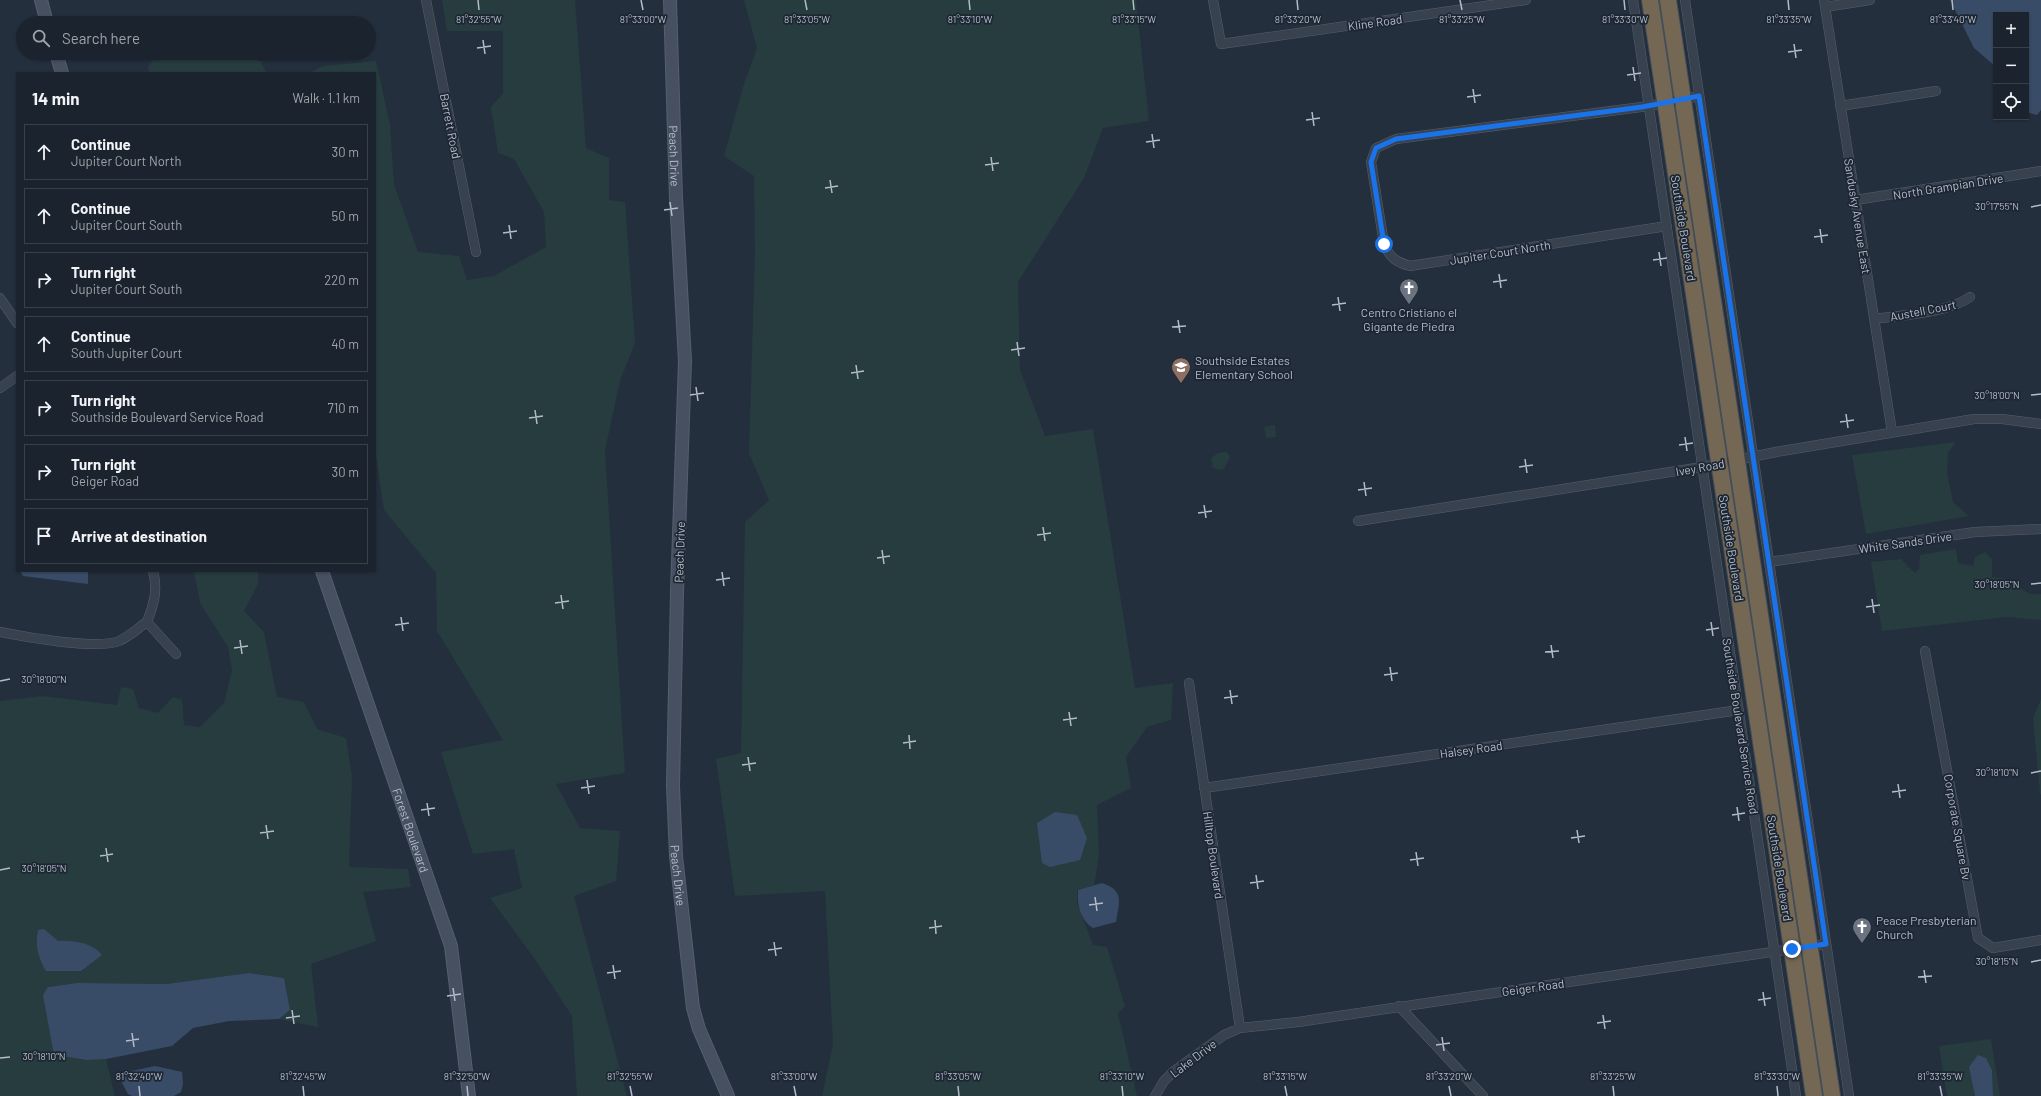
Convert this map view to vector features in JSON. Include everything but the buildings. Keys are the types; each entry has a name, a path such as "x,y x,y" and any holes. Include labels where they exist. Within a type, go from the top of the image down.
{"highway":[{"name":"Southside Boulevard","path":"1650,0 1814,1096"},
{"name":"Southside Boulevard","path":"1668,0 1832,1096"}],"main road":[{"path":"41,0 45,16"},
{"name":"Peach Drive","path":"670,0 676,198 685,354 674,715 673,786 675,829 693,1008 699,1029 728,1096"},
{"path":"58,60 62,72"},
{"name":"Forest Boulevard","path":"322,572 451,946 470,1096"}],"street":[{"name":"Barrett Road","path":"426,0 476,252"},
{"name":"Kline Road","path":"1213,0 1221,44 1526,0"},
{"name":"Southside Boulevard Service Road","path":"1633,0 1796,1096"},
{"path":"1685,0 1849,1096"},
{"path":"1824,3 1870,0"},
{"name":"Sandusky Avenue East","path":"1824,3 1892,432"},
{"path":"1840,106 1936,91"},
{"path":"1649,106 1699,96"},
{"name":"Jupiter Court North","path":"1649,106 1396,139 1385,142 1376,148 1371,162 1377,203 1384,244 1389,256 1398,263 1410,266 1667,226"},
{"name":"North Grampian Drive","path":"1855,200 2041,172"},
{"name":"Austell Court","path":"1874,319 1948,307 1963,302 1970,297"},
{"path":"0,298 16,322"},
{"path":"0,388 16,377"},
{"name":"Ivey Road","path":"1358,521 1702,467 1754,456 1974,419 2002,419 2041,424"},
{"name":"White Sands Drive","path":"1769,562 1975,532 2041,529"},
{"path":"0,632 37,640 106,644 118,641 129,636 147,622 155,603 156,584 153,572"},
{"path":"147,622 176,654"},
{"name":"Corporate Square Bv","path":"1926,651 1978,938 1993,948 2041,940"},
{"name":"Hilltop Boulevard","path":"1189,683 1240,1028"},
{"name":"Halsey Road","path":"1204,788 1739,710"},
{"name":"Geiger Road","path":"1240,1028 1298,1022 1826,944"},
{"path":"1399,1006 1483,1096"},
{"name":"Lake Drive","path":"1155,1096 1164,1081 1174,1071 1224,1035 1240,1028"}],"green space":[{"path":"442,0 575,0 586,148 609,158 609,200 625,202 635,343 620,381 605,450 625,773 556,784 580,828 620,831 616,881 574,896 627,1096 577,1096 572,1016 534,958 490,898 522,888 514,849 473,854 441,752 503,740 437,631 436,573 384,510 376,457 376,72 311,72 323,66 376,61 390,125 394,184 418,252 459,256 467,280 494,276 546,247 544,212 514,159 498,153 491,107 503,93 503,31 447,31"},
{"path":"744,0 1136,0 1149,121 1103,128 1084,178 1018,282 1020,370 1045,436 1093,429 1135,688 1173,683 1171,720 1147,727 1126,757 1131,788 1097,805 1099,855 1094,886 1077,890 1077,903 1093,945 1107,947 1125,1006 1118,1013 1137,1096 822,1096 833,1044 825,891 735,896 716,759 741,753 745,522 769,500 749,453 755,251 754,176 724,156 743,87 757,48"},
{"path":"153,60 256,60 260,61 266,72 149,72 148,67"},
{"path":"1275,425 1276,437 1266,438 1264,427"},
{"path":"1956,442 1948,453 1947,473 1953,502 1969,516 1866,534 1852,455"},
{"path":"1227,452 1230,457 1224,469 1219,470 1213,468 1211,458 1218,453"},
{"path":"1956,549 1958,563 1973,566 1975,557 1985,552 1992,559 1992,577 2015,580 2025,592 2041,594 2041,620 2006,617 1882,631 1871,562 1901,559 1915,573 1919,569 1920,555"},
{"path":"194,572 258,572 258,584 244,611 264,632 277,697 304,702 317,729 346,738 352,776 349,867 408,869 411,887 363,892 376,941 311,964 318,1027 279,1019 290,1010 284,978 249,973 166,984 77,983 48,987 54,1055 87,1060 106,1059 115,1096 0,1096 0,701 42,696 117,705 121,687 133,689 139,708 158,713 173,697 182,700 184,725 200,727 224,703 232,670 228,647 200,603"},
{"path":"2041,699 2041,794 2040,794 2033,718"},
{"path":"1991,1039 2000,1096 1993,1096 1992,1070 1974,1093 1975,1096 1947,1096 1939,1046"}],"water":[{"path":"1950,0 2041,0 2041,110 2037,115 2029,113 2029,12 1993,12 1993,64 1974,48"},
{"path":"21,572 88,572 88,584 23,576"},
{"path":"1055,812 1077,815 1087,838 1080,860 1050,867 1042,863 1037,823"},
{"path":"1102,883 1114,890 1119,898 1116,922 1093,928 1085,921 1080,911 1078,890"},
{"path":"44,929 58,941 82,943 98,951 102,955 81,971 46,971 39,956 37,946 38,930"},
{"path":"249,973 284,978 290,1010 279,1019 229,1021 193,1028 172,1046 106,1059 87,1060 54,1055 43,995 48,987 77,983 166,984"},
{"path":"1978,1055 1986,1058 1992,1070 1993,1096 1975,1096 1969,1067"},
{"path":"155,1066 182,1072 183,1084 181,1092 174,1096 132,1096 128,1094 122,1083 123,1076 127,1072"}],"place":[{"name":"Centro Cristiano el Gigante de Piedra","path":"1409,305"},
{"name":"Southside Estates Elementary School","path":"1181,384"},
{"name":"Peace Presbyterian Church","path":"1862,944"}],"route":[{"path":"1384,244 1371,162 1376,148 1385,142 1396,139 1649,106 1699,96 1826,944 1792,949"}]}
